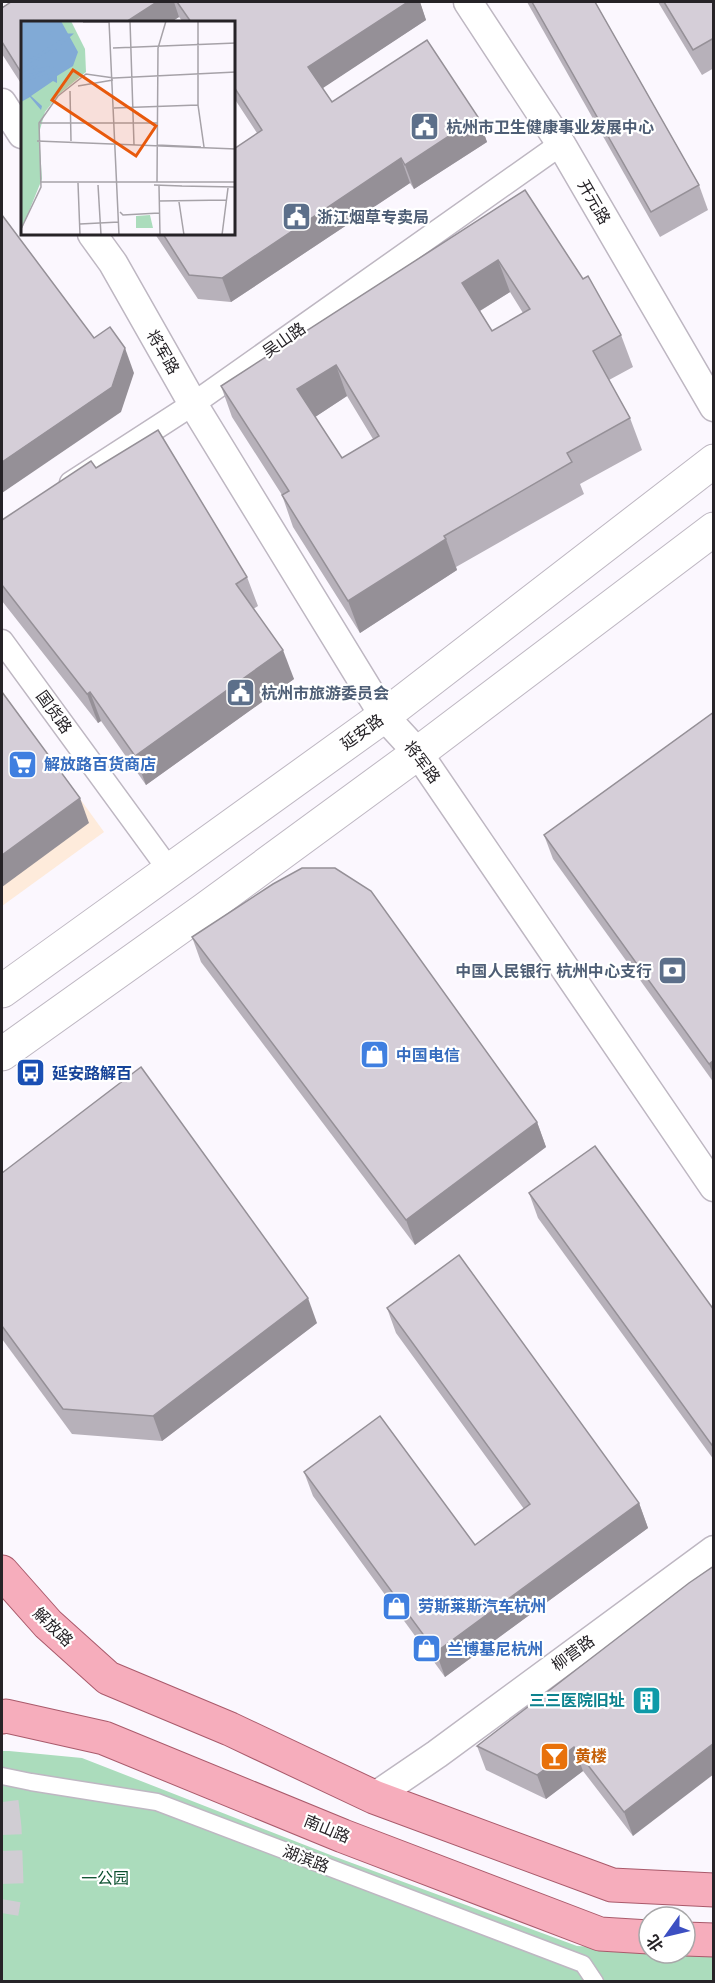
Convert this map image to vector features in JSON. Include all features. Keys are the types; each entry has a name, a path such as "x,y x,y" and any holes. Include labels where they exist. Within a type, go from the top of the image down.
{"main road":[{"name":"延安路","path":"2,991 384,716 714,461"},
{"path":"2,1054 418,753 714,530"},
{"name":"解放路","path":"2,1572 48,1624 108,1678 230,1729 374,1797"},
{"name":"南山路","path":"3,1712 104,1738 343,1836 600,1934 637,1936"},
{"path":"374,1797 612,1885 714,1890"},
{"path":"697,1939 714,1940"}],"street":[{"name":"开元路","path":"468,2 561,144 714,407"},
{"path":"2,104 21,132"},
{"name":"吴山路","path":"49,497 193,404 561,144"},
{"name":"将军路","path":"93,236 113,263 193,404 384,716 418,753 714,1187"},
{"name":"国货路","path":"2,641 170,871"},
{"name":"柳营路","path":"374,1797 437,1754 714,1550"},
{"name":"湖滨路","path":"2,1776 157,1802 583,1964 595,1982"}],"shaded area":[{"name":"解放路百货商店","path":"2,691 104,832 2,906"}],"green space":[{"name":"一公园","path":"2,1751 82,1758 333,1856 577,1946 637,1949 637,1965 697,1965 697,1954 713,1954 713,1981 2,1981"}],"building":[{"path":"11,2 157,2 128,21 21,21 21,72 2,42 2,8"},
{"path":"177,2 408,2 308,67 332,102 427,40 478,117 405,165 401,158 222,278 189,275 164,236 236,236 236,148 262,130 236,90 236,21 190,21"},
{"path":"532,2 595,2 699,185 651,212"},
{"path":"664,2 714,2 714,38 693,50"},
{"path":"525,190 583,279 588,276 621,335 593,351 630,418 567,453 572,462 444,536 446,539 348,601 282,495 289,491 221,386","holes":["498,260 530,309 492,331 462,283","336,365 379,436 342,458 297,389"]},
{"path":"2,215 94,338 110,327 125,348 112,387 2,462"},
{"path":"158,430 247,577 236,584 283,650 135,756 90,692 87,694 2,585 2,520 91,461 96,468"},
{"name":"解放路百货商店","path":"2,692 80,798 2,855"},
{"name":"中国人民银行 杭州中心支行","path":"714,712 714,1060 709,1064 544,835"},
{"name":"中国电信","path":"302,868 335,868 371,891 537,1122 406,1220 192,937 273,884"},
{"path":"141,1067 308,1298 153,1416 63,1409 2,1326 2,1173"},
{"path":"595,1146 714,1310 714,1448 529,1193"},
{"path":"459,1255 639,1503 436,1652 304,1472 380,1416 475,1545 530,1504 387,1308"},
{"name":"三三医院旧址","path":"714,1566 714,1743 624,1812 574,1747 537,1775 477,1746 689,1583"}],"tunnel":[{"path":"2,1802 7,1884 2,1913"}],"place":[{"name":"杭州市卫生健康事业发展中心","path":"425,127"},
{"name":"浙江烟草专卖局","path":"296,217"},
{"name":"杭州市旅游委员会","path":"240,693"},
{"name":"解放路百货商店","path":"23,764"},
{"name":"中国人民银行 杭州中心支行","path":"673,971"},
{"name":"中国电信","path":"375,1055"},
{"name":"延安路解百","path":"31,1073"},
{"name":"劳斯莱斯汽车杭州","path":"397,1606"},
{"name":"兰博基尼杭州","path":"426,1649"},
{"name":"三三医院旧址","path":"646,1700"},
{"name":"黄楼","path":"554,1756"}]}
